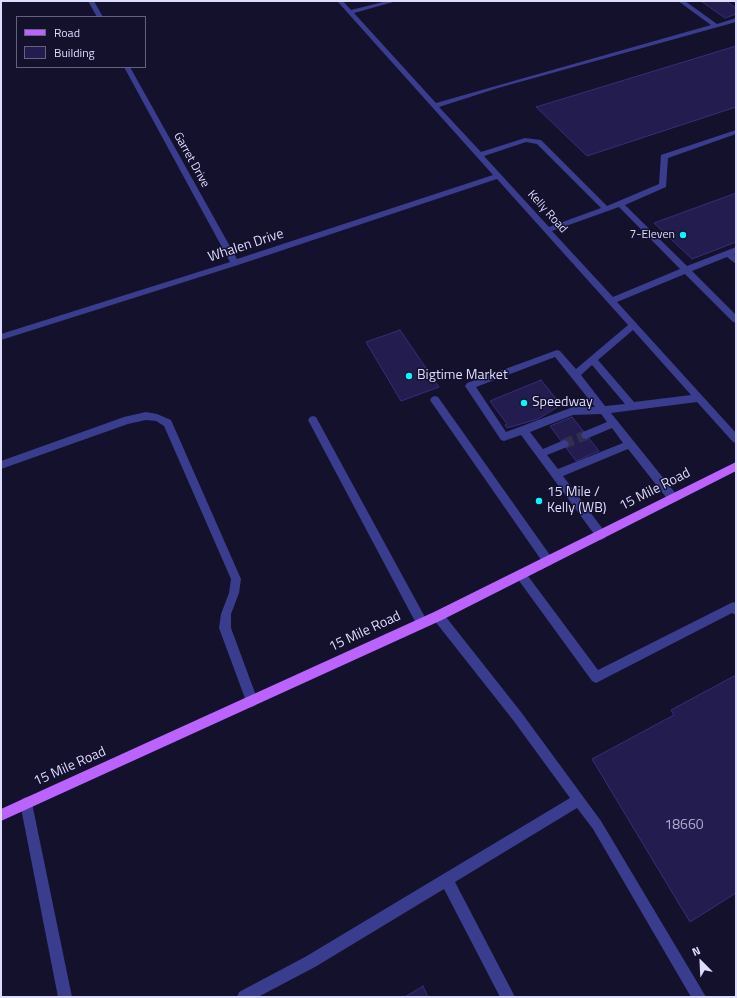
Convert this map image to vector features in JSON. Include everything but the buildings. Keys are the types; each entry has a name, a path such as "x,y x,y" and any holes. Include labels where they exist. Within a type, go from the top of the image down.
{"main road":[{"name":"15 Mile Road","path":"1,815 438,616 736,466"}],"street":[{"path":"91,1 99,16"},
{"name":"Kelly Road","path":"340,1 736,439"},
{"path":"351,12 394,1"},
{"path":"681,1 716,26"},
{"path":"434,106 496,87 736,20"},
{"name":"Garret Drive","path":"128,68 236,263"},
{"path":"547,230 620,204 663,185 664,157 736,132"},
{"path":"479,155 525,140 539,142 606,209"},
{"name":"Whalen Drive","path":"1,337 236,263 498,176"},
{"path":"620,204 736,320"},
{"path":"611,301 736,250"},
{"path":"728,253 736,260"},
{"path":"575,375 633,325"},
{"path":"673,498 614,423 603,410 557,353 470,386 504,437 573,411 603,410 699,398"},
{"path":"593,360 632,406"},
{"path":"435,400 548,561"},
{"path":"1,465 127,420 146,416 157,418 168,423 236,579 234,593 226,614 225,628 252,700"},
{"path":"313,420 422,623"},
{"path":"586,435 614,423"},
{"path":"523,430 601,535"},
{"path":"541,454 564,444"},
{"path":"556,474 630,444"},
{"path":"521,575 596,677 733,607 736,610"},
{"path":"438,616 518,716 598,825 699,997"},
{"path":"244,997 310,962 579,800"},
{"path":"26,803 65,997"},
{"path":"447,880 508,997"}],"tunnel":[{"path":"564,444 586,435"}],"place":[{"name":"7-Eleven","path":"683,235"},
{"name":"Bigtime Market","path":"409,376"},
{"name":"Speedway","path":"524,403"},
{"name":"15 Mile / Kelly (WB)","path":"539,501"}]}
